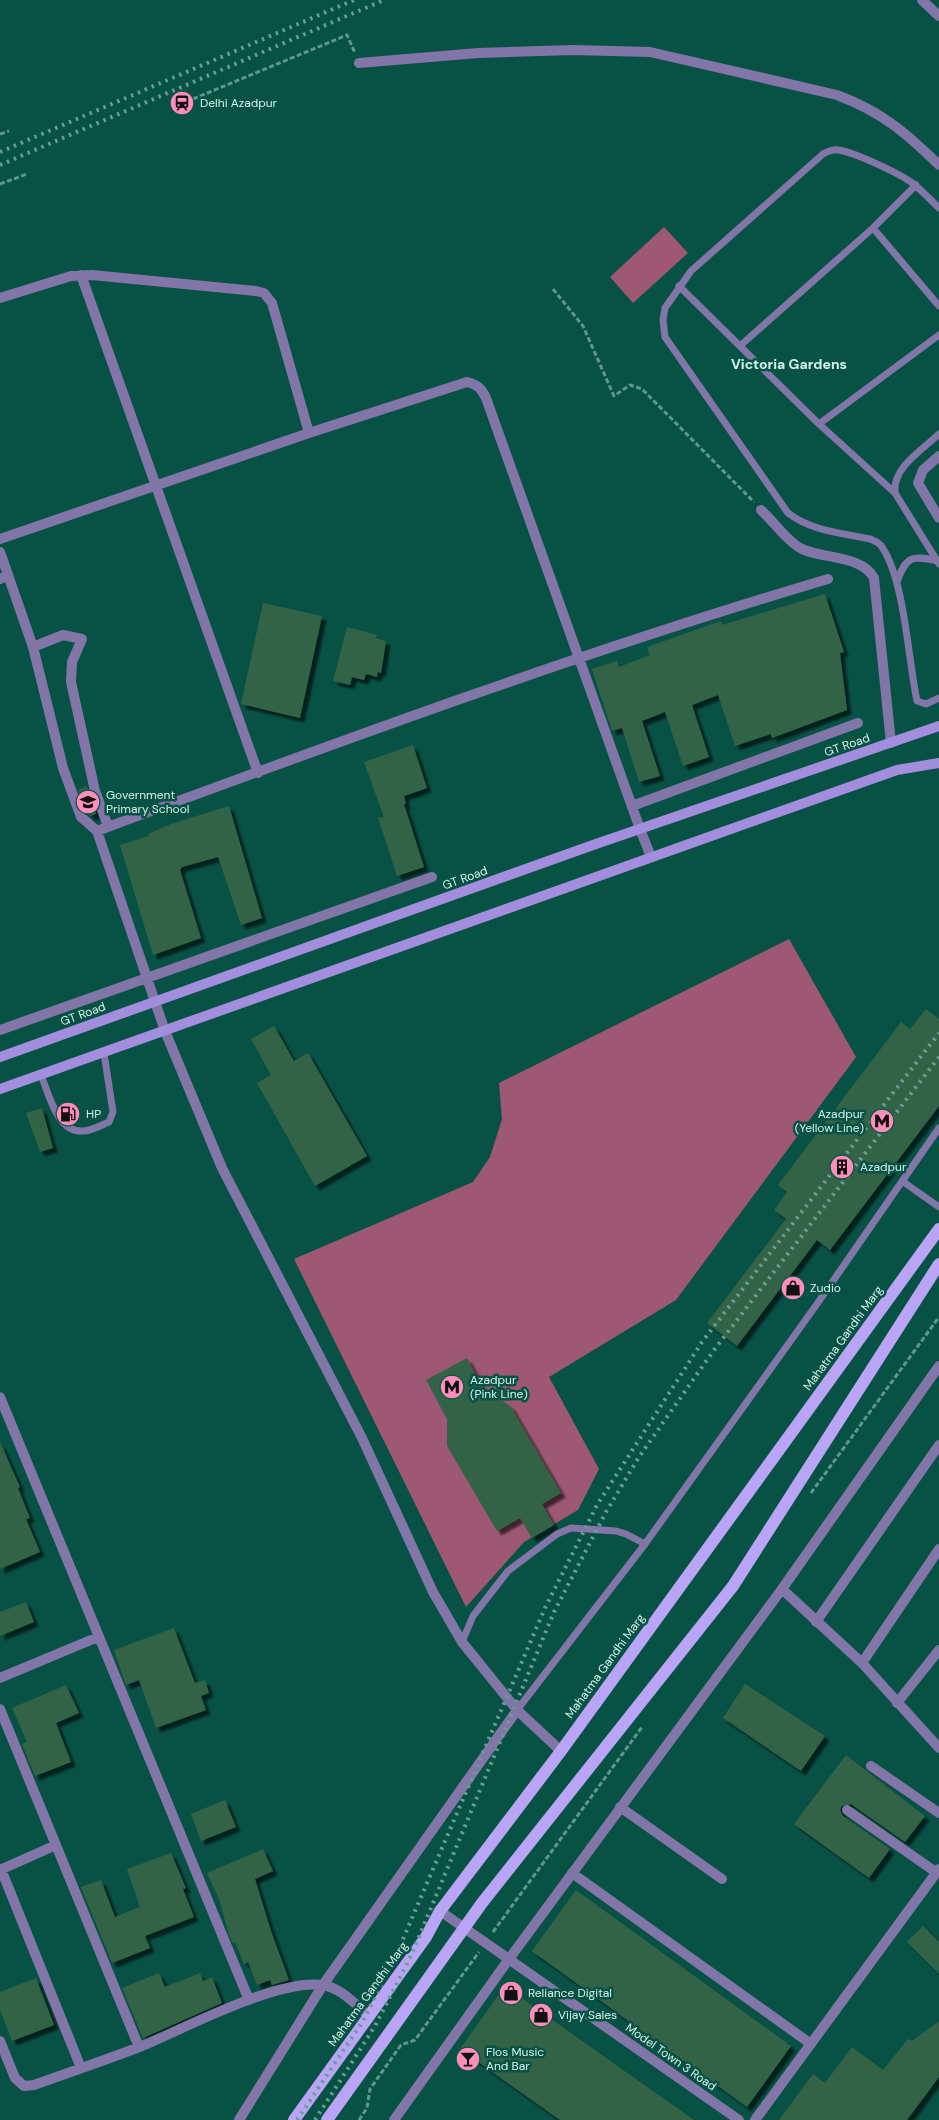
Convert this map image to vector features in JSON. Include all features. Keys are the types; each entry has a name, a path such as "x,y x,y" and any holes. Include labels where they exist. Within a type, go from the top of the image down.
{"main road":[{"name":"GT Road","path":"0,1057 640,829 939,726"},
{"path":"0,1089 897,770 939,763"},
{"name":"Mahatma Gandhi Marg","path":"294,2120 426,1937 440,1911 561,1751 939,1229"},
{"path":"327,2120 464,1928 733,1586 939,1264"}],"street":[{"path":"922,0 939,16"},
{"path":"359,63 478,53 573,50 658,53 837,95 857,102 890,121 939,165"},
{"path":"81,275 258,773"},
{"path":"0,298 81,275 204,285 264,293 272,303 309,433"},
{"path":"0,539 309,433 466,382 476,384 482,389 640,829 652,857"},
{"path":"939,456 923,470 918,483 939,518"},
{"path":"761,510 798,547 846,560 871,571 874,578 891,743"},
{"path":"0,552 4,577 33,647 64,768 81,817 97,830 165,1031 222,1168 362,1438 433,1592 462,1642 517,1710 561,1751"},
{"path":"97,830 578,658 714,613 828,579"},
{"path":"33,647 62,635 82,639 72,662 70,682 95,791 108,826"},
{"path":"632,806 858,723"},
{"path":"0,1030 432,877"},
{"path":"394,2120 620,1807 782,1589 939,1366"},
{"path":"0,1397 249,2000"},
{"path":"816,1622 939,1445"},
{"path":"862,1663 939,1549"},
{"path":"782,1589 862,1663 939,1748"},
{"path":"0,1678 98,1637"},
{"path":"898,1703 939,1650"},
{"path":"0,1709 139,2047"},
{"path":"239,2120 323,1985 517,1710"},
{"path":"871,1766 939,1813"},
{"path":"620,1807 722,1879"},
{"path":"755,2120 938,1871 848,1810"},
{"path":"56,1845 0,1870 81,2068"},
{"path":"572,1873 811,2044"},
{"name":"Model Town 3 Road","path":"440,1911 740,2120"},
{"path":"0,2041 15,2078 24,2086 34,2086 139,2047 249,2000 293,1988 323,1985 341,1993 369,2016"}],"lane":[{"path":"939,208 916,185 883,168 838,150 823,154 691,271 679,286 666,308 663,320 665,337 788,513 798,521 811,526 878,542 886,554 897,582 917,702 926,704 939,698"},
{"path":"741,345 873,228 916,185"},
{"path":"873,228 939,306"},
{"path":"679,286 741,345 819,424 895,493 938,563"},
{"path":"819,424 939,336"},
{"path":"895,493 894,484 901,470 939,434"},
{"path":"897,582 902,568 909,559 918,557 938,563"},
{"path":"41,1075 61,1122 75,1131 85,1131 109,1122 113,1112 104,1053"},
{"path":"517,1710 645,1544 939,1128"},
{"path":"902,1181 939,1207"},
{"path":"462,1642 473,1616 508,1571 522,1558 564,1530 571,1528 616,1531 645,1544"}],"path":[{"path":"193,99 347,35 359,63"},
{"path":"0,134 9,131"},
{"path":"0,185 27,174"},
{"path":"553,289 582,326 614,396 630,386 642,389 761,510"},
{"path":"359,2120 367,2108 370,2089 401,2045 415,2040 485,1942"}],"shaded area":[{"path":"664,227 688,253 633,303 610,277"},
{"path":"789,939 856,1057 676,1300 549,1377 599,1469 578,1510 524,1542 466,1607 294,1259 473,1182 490,1157 502,1119 499,1083"}],"building":[{"path":"825,594 844,652 840,653 847,710 772,738 771,734 735,746 718,695 692,705 709,757 683,766 665,712 642,721 660,776 639,782 622,728 612,731 592,669 617,661 619,667 650,655 647,647 721,621 722,625"},
{"path":"263,603 322,616 300,718 241,704"},
{"path":"347,627 377,635 376,638 386,641 381,673 378,672 377,677 366,674 364,680 352,677 350,685 333,681"},
{"path":"413,745 427,788 404,796 406,804 404,804 424,867 397,876 378,818 384,817 364,762"},
{"name":"Government Primary School","path":"87,786 96,814 90,816 78,790"},
{"path":"229,806 262,918 241,925 218,857 182,867 180,870 201,938 153,955 120,845 149,836 148,834 171,824"},
{"name":"Azadpur","path":"926,1009 939,1019 939,1106 830,1250 817,1240 737,1346 707,1323 786,1219 774,1210 787,1192 778,1185 901,1022 910,1029"},
{"path":"274,1026 294,1061 308,1053 367,1156 315,1186 257,1083 271,1075 251,1039"},
{"path":"42,1108 53,1148 40,1152 26,1113"},
{"path":"467,1358 482,1386 511,1407 561,1493 542,1504 554,1525 532,1538 520,1518 497,1531 447,1446 447,1419 426,1380"},
{"path":"0,1442 20,1487 18,1488 30,1518 26,1519 40,1552 0,1569"},
{"path":"26,1602 34,1622 0,1636 0,1612"},
{"path":"174,1628 195,1683 205,1680 209,1693 201,1696 206,1710 156,1728 139,1680 126,1685 114,1650"},
{"path":"745,1684 825,1736 801,1771 723,1718"},
{"path":"66,1685 79,1713 56,1723 71,1762 35,1776 22,1744 27,1742 12,1708"},
{"path":"846,1755 925,1816 905,1842 851,1804 842,1806 840,1810 843,1816 890,1849 869,1878 794,1824"},
{"path":"225,1800 236,1827 201,1841 191,1814"},
{"path":"263,1849 273,1871 255,1879 289,1980 272,1985 270,1980 257,1985 248,1962 244,1964 235,1942 233,1943 229,1935 219,1899 207,1873"},
{"path":"171,1853 186,1888 183,1889 194,1917 145,1936 150,1948 112,1963 81,1887 101,1880 115,1917 140,1907 127,1869"},
{"path":"576,1890 791,2046 747,2107 532,1951"},
{"path":"923,1926 939,1942 939,1974 907,1942"},
{"path":"159,1973 165,1987 200,1973 203,1981 212,1977 222,2003 143,2038 122,1988"},
{"path":"36,1978 54,2025 12,2041 0,2010 0,1992"},
{"path":"505,1986 694,2120 560,2120 509,2084 460,2049"},
{"path":"939,2021 939,2077 907,2120 779,2120 813,2074 825,2083 852,2047 883,2070 908,2039 912,2041"}],"railway":[{"path":"0,152 354,0"},
{"path":"0,165 384,0"},
{"path":"297,2120 363,2021 397,1953 545,1608 597,1505 702,1342 939,1033"},
{"path":"315,2120 375,2026 411,1956 554,1612 606,1512 639,1457 714,1350 939,1057"}],"place":[{"name":"Delhi Azadpur","path":"182,103"},
{"name":"Government Primary School","path":"88,802"},
{"name":"HP","path":"68,1114"},
{"name":"Azadpur (Yellow Line)","path":"882,1121"},
{"name":"Azadpur","path":"842,1167"},
{"name":"Zudio","path":"793,1288"},
{"name":"Azadpur (Pink Line)","path":"452,1387"},
{"name":"Reliance Digital","path":"511,1993"},
{"name":"Vijay Sales","path":"541,2015"},
{"name":"Flos Music And Bar","path":"468,2059"}],"district":[{"name":"Victoria Gardens","path":"789,364"}]}
